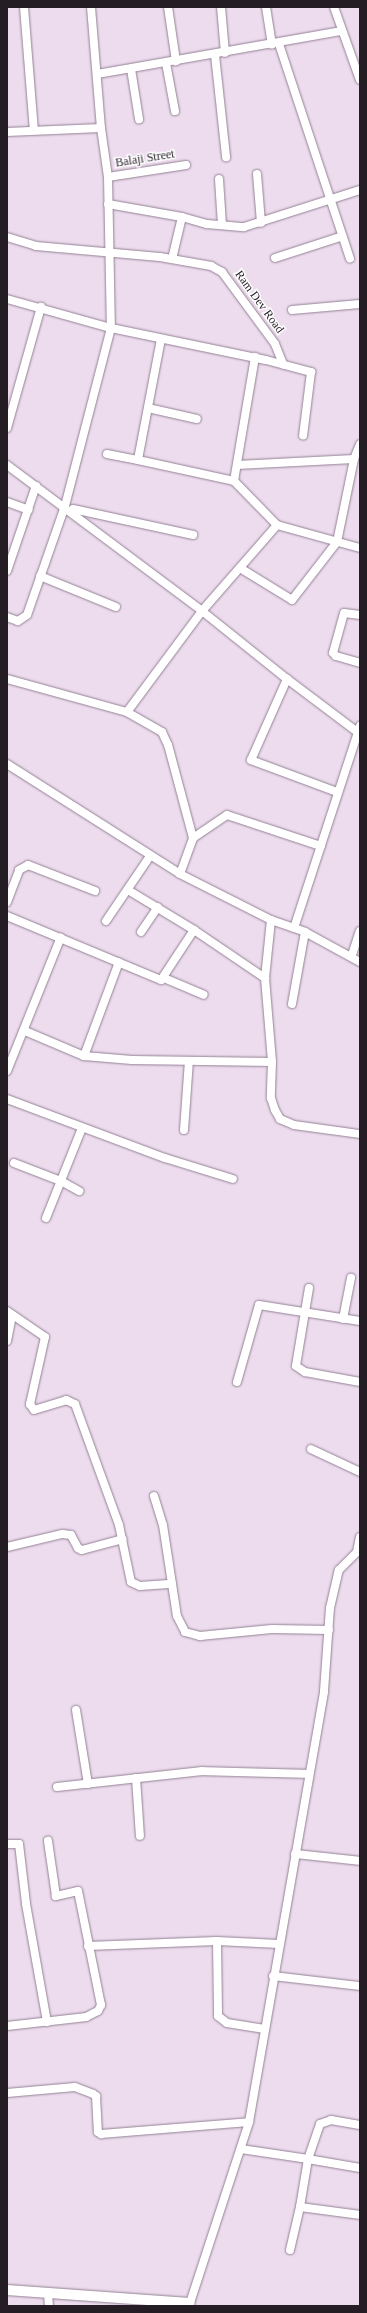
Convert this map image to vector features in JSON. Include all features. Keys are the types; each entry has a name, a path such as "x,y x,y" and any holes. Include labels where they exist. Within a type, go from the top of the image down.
{"street":[{"path":"24,7 34,130"},
{"path":"7,617 18,621 27,615 65,506 111,328 108,177 101,128 91,7"},
{"path":"168,7 176,61"},
{"path":"221,7 225,53"},
{"path":"266,7 275,44 332,199 350,259"},
{"path":"334,7 360,80"},
{"path":"97,74 215,55 342,31"},
{"path":"215,55 226,157"},
{"path":"166,63 175,111"},
{"path":"131,69 138,119"},
{"path":"7,132 101,128"},
{"name":"Balaji Street","path":"108,177 186,165"},
{"path":"257,174 261,223"},
{"path":"219,179 222,225"},
{"path":"108,204 222,225 244,227 261,223 360,190"},
{"path":"172,259 182,217"},
{"path":"275,258 343,236"},
{"name":"Ram Dev Road","path":"7,237 36,246 172,259 211,266 222,272 275,344 283,364"},
{"path":"7,299 41,307 111,328 255,357 310,372 303,436"},
{"path":"292,310 360,304"},
{"path":"7,428 41,307"},
{"path":"138,460 161,339"},
{"path":"234,481 255,357"},
{"path":"148,408 197,419"},
{"path":"240,568 292,600 337,542 354,459 360,444"},
{"path":"107,454 234,481 277,525 360,548"},
{"path":"237,465 354,459"},
{"path":"7,465 36,486 43,494 65,506 202,611 287,679 359,731 337,792 294,928"},
{"path":"8,567 29,510 36,486"},
{"path":"7,502 29,510"},
{"path":"65,506 85,513 193,535"},
{"path":"127,712 202,611 277,525"},
{"path":"40,576 116,607"},
{"path":"360,616 344,613 333,653 336,656 360,664"},
{"path":"7,679 127,712 162,732 168,745 194,838"},
{"path":"287,679 251,760 337,792"},
{"path":"7,764 180,874 271,920 305,932 352,955 360,962"},
{"path":"180,874 194,838 227,816 321,846"},
{"path":"106,921 150,856"},
{"path":"7,902 19,870 28,865 95,891"},
{"path":"128,890 194,930 265,978"},
{"path":"141,932 158,908"},
{"path":"7,916 61,937 161,980 164,978 204,995"},
{"path":"271,920 265,978 272,1062 271,1098 274,1110 280,1119 313,1129 360,1134"},
{"path":"164,978 194,930"},
{"path":"352,955 360,931"},
{"path":"292,1004 305,932"},
{"path":"7,1071 25,1031 61,937"},
{"path":"84,1056 119,962"},
{"path":"25,1031 84,1056 189,1061 272,1062"},
{"path":"184,1130 189,1061"},
{"path":"7,1099 165,1158 233,1179"},
{"path":"46,1218 82,1128"},
{"path":"14,1163 61,1181 79,1191"},
{"path":"343,1319 351,1278"},
{"path":"309,1288 296,1366 305,1372 360,1382"},
{"path":"238,1382 259,1306 360,1321"},
{"path":"7,1341 10,1313 45,1337 29,1399 31,1408 38,1410 66,1400 75,1404 123,1539 131,1582 140,1586 172,1584"},
{"path":"311,1448 360,1472"},
{"path":"154,1496 163,1525 177,1616 185,1632 192,1636 272,1629 329,1630"},
{"path":"7,1547 62,1534 71,1535 78,1548 82,1550 123,1539"},
{"path":"7,2290 189,2304 250,2122 273,1976 324,1691 330,1608 340,1570 356,1561 360,1537"},
{"path":"76,1710 88,1784"},
{"path":"57,1787 214,1771 308,1774"},
{"path":"136,1778 140,1836"},
{"path":"7,2026 86,2017 98,2012 99,1996 78,1891 56,1896 48,1840"},
{"path":"7,1844 19,1844 26,1904 47,2022"},
{"path":"295,1854 360,1861"},
{"path":"88,1946 217,1941 279,1944"},
{"path":"217,1941 218,2016 228,2023 265,2029"},
{"path":"273,1976 360,1986"},
{"path":"7,2093 75,2086 96,2096 98,2132 101,2134 250,2122"},
{"path":"290,2250 300,2207 308,2160 320,2124 331,2120 360,2126"},
{"path":"241,2149 360,2168"},
{"path":"300,2207 360,2215"},
{"path":"48,2293 49,2306"}]}
